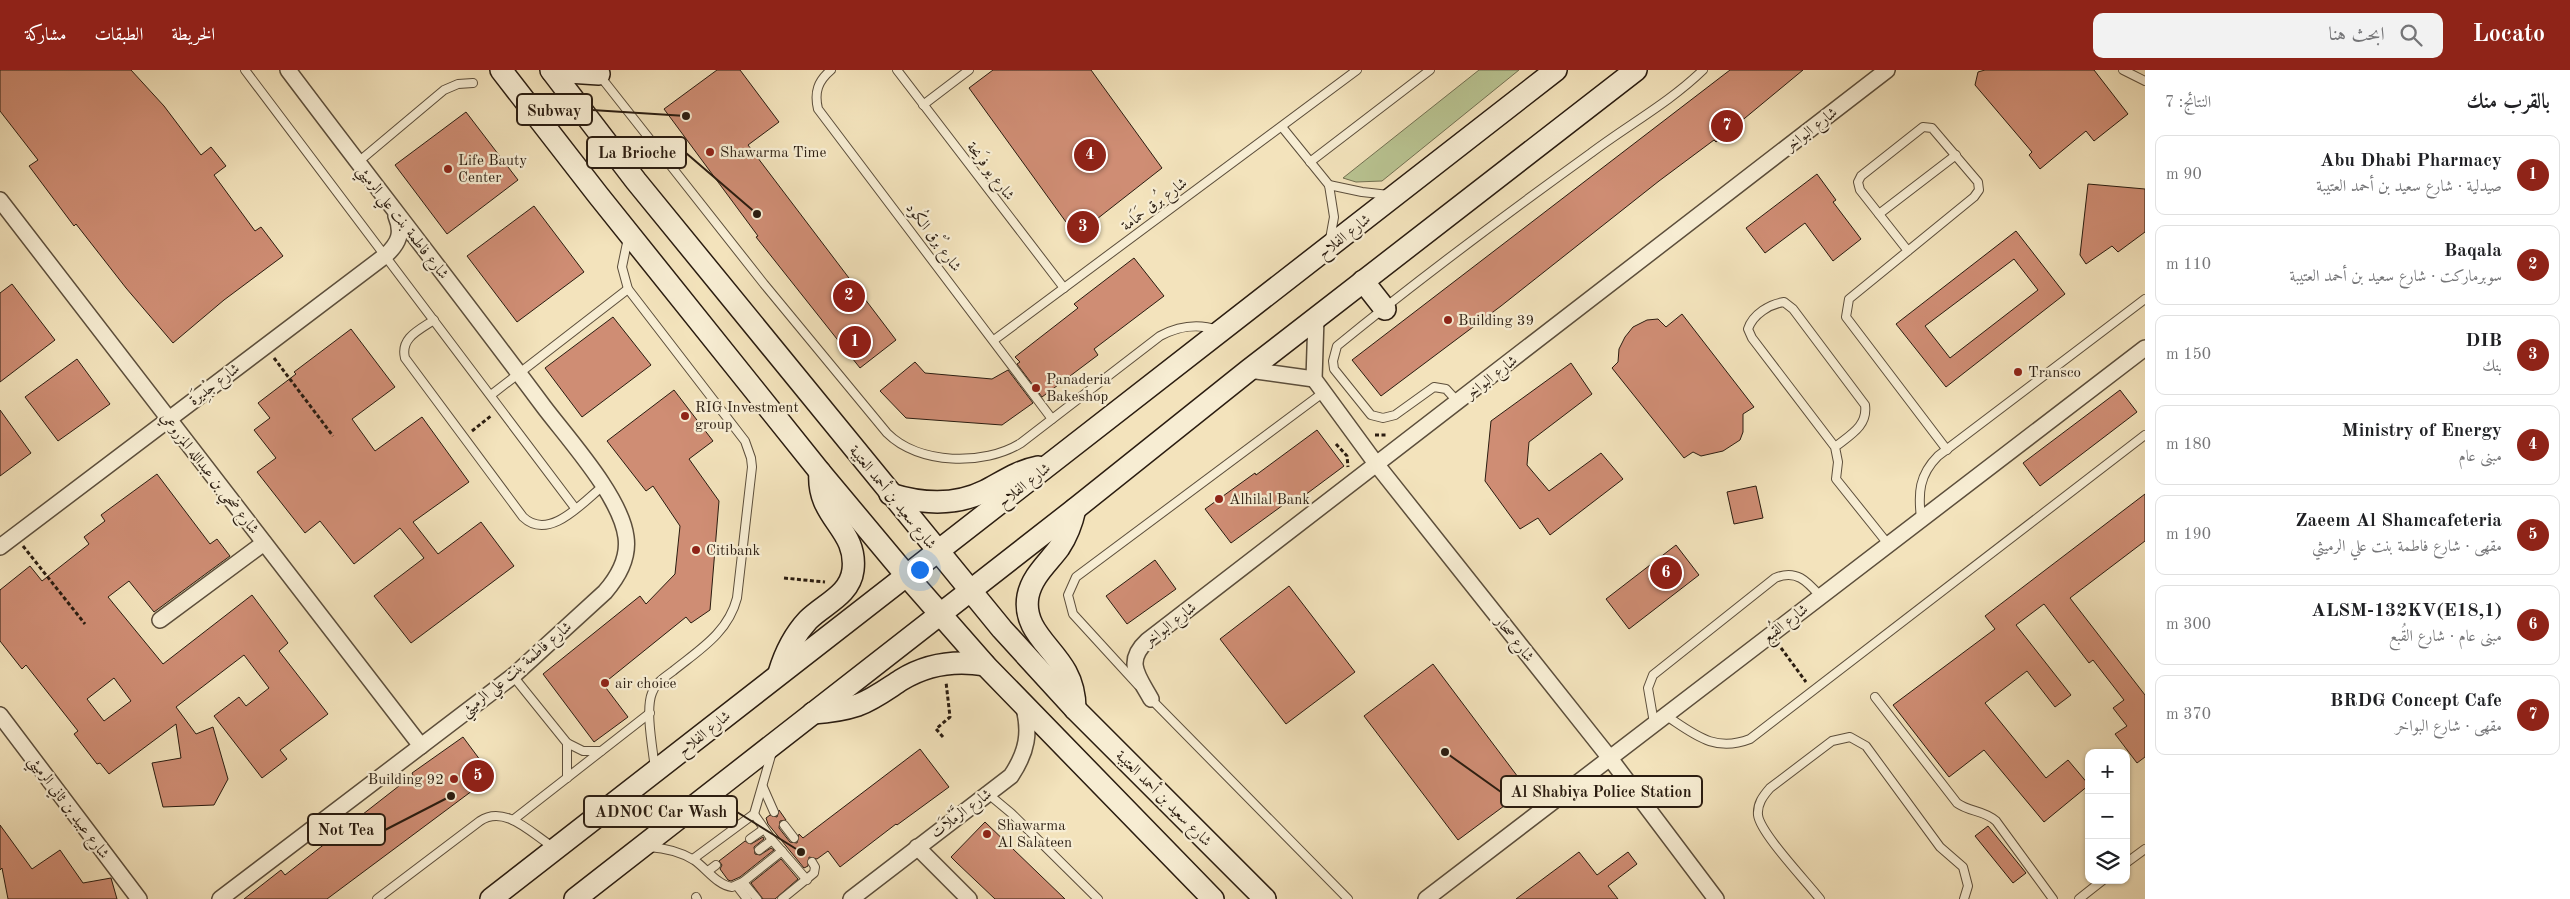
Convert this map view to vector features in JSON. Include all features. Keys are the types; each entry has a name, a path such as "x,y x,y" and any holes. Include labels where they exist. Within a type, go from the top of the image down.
{"main road":[{"path":"502,70 820,472 939,614 985,665 1213,899"},
{"path":"551,70 597,72"},
{"name":"شارع سعيد بن أحمد العتيبة","path":"551,70 636,181 1002,629 1075,709 1265,899"},
{"name":"شارع الفلاح","path":"491,899 557,850 779,673 1049,466 1556,70"},
{"path":"575,899 1075,509 1249,370 1636,70"},
{"path":"1363,281 1385,308"},
{"path":"890,494 926,502 954,500 984,491 1024,470 1049,466"},
{"path":"779,673 794,638 810,618 844,591 853,572 848,540 822,501 820,472"},
{"path":"1075,509 1072,523 1059,548 1031,586 1027,603 1029,618 1035,632 1060,662 1070,680 1075,709"},
{"path":"812,713 844,710 859,704 912,674 933,666 958,662 985,665"}],"street":[{"name":"شارع فاطمة بنت علي الرميثي","path":"220,899 513,676 605,592 614,581 624,562 626,538 619,513 603,486 288,70"},
{"name":"شارع البواخر","path":"1151,699 1134,668 1136,654 1140,648 1887,70"},
{"name":"شارع ضحي بن عبدالله المزروعي","path":"0,200 421,746"},
{"name":"شارع جْدِيرَة","path":"0,547 168,418 386,255 399,239 399,224 392,208"},
{"path":"1249,370 1314,379 1316,318"},
{"name":"شارع القُبع","path":"1426,899 2145,348"},
{"name":"شارع صحار","path":"1314,379 1377,465 1609,758 1716,899"},
{"path":"160,620 264,543"},
{"name":"شارع الرَّمْلاَت","path":"851,899 1011,776 1022,760 1028,741 1028,722 1022,703"},
{"name":"شارع عبيد بن ثاني الرميثي","path":"0,714 139,899"},
{"path":"917,847 968,899"}],"lane":[{"path":"245,70 575,508"},
{"name":"شارع بُرْق الكُود","path":"831,70 823,77 817,87 818,109 1052,419"},
{"name":"شارع يو فرَيحة","path":"897,70 1064,288"},
{"path":"923,105 969,70"},
{"name":"شارع بُرق حَمَامة","path":"994,340 1357,70"},
{"path":"1310,162 1430,70"},
{"path":"1458,402 1446,389 1438,386 1430,388 1389,417 1377,417 1363,407 1334,369 1334,353 1337,346 1591,153 1654,111 1703,70"},
{"path":"2123,70 2145,81"},
{"path":"597,72 764,284 896,442 906,449 920,453 981,458 1009,450 1160,336 1171,330 1197,326 1222,331"},
{"path":"358,163 444,90 458,84 473,83"},
{"path":"1282,126 1329,185 1334,217 1328,249"},
{"path":"1908,251 1860,190 1858,182 1861,176 1923,127 1937,132 1978,182 1979,190 1974,197 1908,251 1849,299 1846,317 1946,450"},
{"path":"1879,214 1956,155"},
{"path":"1329,185 1362,192 1396,195"},
{"path":"630,234 622,268 628,289 745,441 752,467 737,598 730,617 719,634 654,688 650,700 655,772"},
{"path":"490,395 520,374 628,289"},
{"path":"1921,518 1919,492 1921,482 1930,464 2145,300"},
{"path":"1835,447 1860,426 1866,416 1864,405 1793,309 1784,302 1773,304 1751,320 1748,329 1752,338 1835,447 1838,462 1836,479 1888,544"},
{"path":"434,320 410,337 404,347 405,358 463,438 528,522 538,526 550,525 603,486"},
{"path":"1324,392 1083,571 1070,586 1069,602 1072,614 1151,699 1348,899"},
{"path":"1820,596 1804,579 1797,576 1782,575 1775,578 1653,674 1648,688 1659,719 1710,742 1724,745 1737,744 1750,739 2145,434"},
{"path":"513,676 567,743 583,751 601,751"},
{"path":"1875,697 1957,803 1968,810 1983,812 1996,821 2053,899"},
{"path":"513,820 650,713"},
{"path":"1817,897 1761,825 1758,805 1763,795 1770,788 1832,741 1850,737 1866,746 1940,847 1963,866 1968,886 1964,899"},
{"path":"693,859 754,814 775,742"},
{"path":"567,743 567,778"},
{"path":"762,786 774,812"},
{"path":"988,793 1007,809 1098,899"},
{"path":"754,814 772,840 807,880"},
{"path":"376,899 485,818 496,815 513,820 557,850"},
{"path":"784,825 794,838"},
{"path":"750,839 764,829"},
{"path":"759,850 772,840"},
{"path":"642,847 668,850 693,859 708,871 720,877 725,886 740,884 782,851"},
{"path":"2130,860 2145,848"},
{"path":"782,899 807,880 815,870 812,862"},
{"path":"708,871 716,865"},
{"path":"740,884 747,899"},
{"path":"740,884 757,899"},
{"path":"2079,899 2089,896 2100,884"}],"path":[{"path":"265,346 333,436"},
{"path":"1370,433 1382,436 1394,433"},
{"path":"1336,444 1347,456 1348,467 1346,472"},
{"path":"15,536 85,624"},
{"path":"784,578 832,581"},
{"path":"1781,648 1807,682"},
{"path":"942,737 936,729 950,717 946,678"}],"green space":[{"path":"1479,70 1519,70 1382,181 1356,182 1343,178"}],"building":[{"path":"0,70 131,70 164,106 201,155 211,147 226,166 214,175 255,231 261,227 283,256 224,300 173,343 126,288 76,224 74,226 29,166 38,160 0,111"},
{"path":"717,70 740,70 779,122 748,145 896,340 860,368 756,237 758,236 664,109"},
{"path":"993,70 1091,70 1162,168 1088,226 1066,222 969,88"},
{"path":"1730,70 1803,70 1716,142 1714,140 1659,181 1501,306 1381,396 1352,360"},
{"path":"1985,70 2094,70 2128,114 2094,141 2086,131 2040,169 2029,155 2032,152 1975,85 1978,72"},
{"path":"466,112 518,180 447,234 395,165"},
{"path":"1817,174 1836,200 1833,202 1861,239 1833,261 1805,223 1765,253 1746,228"},
{"path":"2088,184 2145,189 2145,232 2118,252 2112,246 2086,264 2080,255"},
{"path":"534,206 584,272 517,322 467,256"},
{"path":"2016,231 2065,294 1946,387 1896,324","holes":["2014,259 2038,290 1950,358 1925,326"]},
{"path":"1134,258 1164,296 1094,349 1098,355 1042,397 1017,364 1020,362 1015,357 1078,308 1074,304"},
{"path":"12,284 55,340 0,382 0,293"},
{"path":"1682,314 1754,407 1743,414 1743,432 1740,440 1723,451 1701,456 1693,452 1684,458 1612,368 1618,362 1619,349 1633,327 1647,320 1658,319 1666,327"},
{"path":"613,317 651,365 582,417 545,368"},
{"path":"351,329 395,387 352,419 375,451 422,417 469,482 413,522 438,554 481,522 514,566 411,643 374,596 424,558 400,528 354,564 320,521 305,533 257,472 276,458 254,430 270,418 258,403 296,374 294,372"},
{"path":"77,359 110,404 58,441 25,397"},
{"path":"915,362 925,373 992,379 1008,370 1033,403 1002,425 906,418 880,391"},
{"path":"1571,363 1592,394 1529,442 1527,465 1549,491 1601,453 1623,479 1550,535 1538,518 1520,529 1485,481 1491,421"},
{"path":"674,390 713,441 689,459 719,501 710,610 691,623 686,617 603,684 628,717 594,742 543,674 640,596 646,604 675,574 680,526 653,486 646,491 607,441"},
{"path":"2120,390 2137,412 2040,486 2023,463"},
{"path":"0,410 31,453 0,476"},
{"path":"1317,430 1344,466 1293,504 1290,500 1231,543 1205,509 1255,473 1256,475"},
{"path":"157,474 210,544 217,539 230,556 154,612 129,581 108,597 163,664 252,595 288,643 279,651 328,714 280,750 287,759 262,778 214,716 239,697 246,706 269,688 244,655 176,707 196,734 213,727 228,779 214,805 163,807 152,763 181,758 176,724 109,774 100,763 97,764 74,734 78,731 26,665 22,669 0,641 0,590 30,566 42,581 89,544 84,537 105,521 101,515","holes":["114,678 131,701 104,721 87,699"]},
{"path":"1756,486 1763,518 1734,524 1727,492"},
{"path":"2145,494 2145,541 2070,598 2145,695 2145,757 2137,763 2130,754 2130,749 2126,749 2115,734 2127,726 2113,708 2124,700 2093,660 2089,663 2044,604 2016,625 2071,695 2055,707 2027,671 1985,703 2046,778 2068,760 2085,780 2085,788 2044,822 1984,750 1949,777 1893,705 1995,629 1985,616"},
{"path":"1676,545 1699,575 1629,629 1606,599"},
{"path":"1155,560 1176,589 1127,624 1106,596"},
{"path":"1289,586 1355,672 1286,724 1220,639"},
{"path":"1433,664 1527,789 1458,840 1364,716"},
{"path":"463,737 492,776 327,899 244,899 281,870 285,875 413,775 412,773"},
{"path":"920,749 949,787 896,824 840,867 828,851 817,859 809,857 808,866 804,868 768,824 766,818 770,815 777,817 779,810 786,820 780,821 779,828 790,842 797,843 799,834 803,838"},
{"path":"985,822 1065,899 995,899 957,863 951,857"},
{"path":"0,825 32,869 60,850 83,883 111,878 117,899 8,899 2,868 0,870"},
{"path":"1988,826 2026,873 2013,883 1975,836"},
{"path":"763,837 764,839 754,847 755,854 760,855 771,848 774,850 740,877 731,881 728,880 720,869 722,865 719,861 745,841 751,844"},
{"path":"1579,852 1597,875 1628,852 1637,864 1608,886 1618,899 1516,899"},
{"path":"781,859 798,879 775,899 763,899 751,883"}],"place":[{"name":"Subway","path":"686,116"},
{"name":"BRDG Concept Cafe","path":"1727,126"},
{"name":"Shawarma Time","path":"710,152"},
{"name":"Ministry of Energy","path":"1090,155"},
{"name":"Life Bauty Center","path":"448,169"},
{"name":"La Brioche","path":"757,214"},
{"name":"DIB","path":"1083,227"},
{"name":"Baqala","path":"849,296"},
{"name":"Building 39","path":"1448,320"},
{"name":"Abu Dhabi Pharmacy","path":"855,342"},
{"name":"Transco","path":"2018,372"},
{"name":"Panaderia Bakeshop","path":"1036,388"},
{"name":"RIG Investment group","path":"685,416"},
{"name":"Alhilal Bank","path":"1219,499"},
{"name":"Citibank","path":"696,550"},
{"name":"ALSM-132KV(E18,1)","path":"1666,573"},
{"name":"air choice","path":"605,683"},
{"name":"Al Shabiya Police Station","path":"1445,752"},
{"name":"Zaeem Al Shamcafeteria","path":"478,776"},
{"name":"Building 92","path":"454,779"},
{"name":"Not Tea","path":"451,796"},
{"name":"Shawarma Al Salateen","path":"987,834"},
{"name":"ADNOC Car Wash","path":"801,852"}]}
